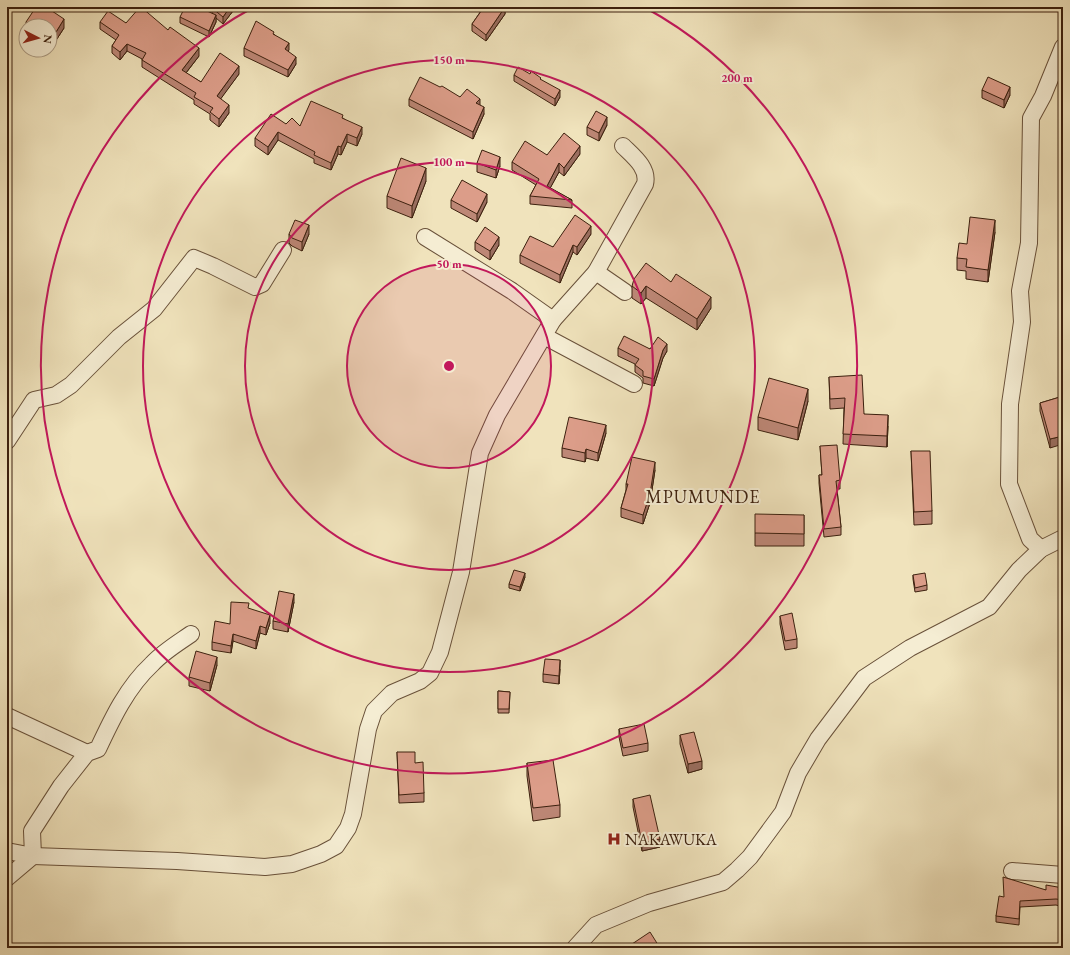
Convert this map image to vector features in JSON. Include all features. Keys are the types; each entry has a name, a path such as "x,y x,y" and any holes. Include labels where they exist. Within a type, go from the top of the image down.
{"street":[{"path":"1041,549 1030,539 1009,484 1010,404 1022,322 1020,291 1029,243 1031,118 1043,96 1063,47"},
{"path":"7,851 33,856 177,861 265,867 292,864 321,854 336,846 348,828 354,814 368,729 374,711 392,693 420,681 430,672 440,652 461,572 480,452 497,416 553,320 596,272 645,184 646,178 639,161 623,146"},
{"path":"424,237 512,291 553,320"},
{"path":"7,441 34,400 56,395 71,385 119,337 154,308 194,258 255,287 262,284 283,250"},
{"path":"596,272 625,292"},
{"path":"544,336 634,384"},
{"path":"575,948 596,925 648,903 723,882 750,857 783,812 798,773 818,740 864,678 910,648 989,607 1019,570 1041,549 1063,538"},
{"path":"33,856 32,831 62,786 87,753 98,749 110,723 128,692 152,663 191,634"},
{"path":"7,716 87,753"},
{"path":"7,878 33,856"},
{"path":"1012,871 1063,875"}],"building":[{"path":"36,7 46,7 64,19 58,29 58,18 29,18"},
{"path":"140,7 168,30 170,27 199,48 182,70 201,82 220,53 239,66 217,96 229,105 219,119 210,112 213,108 194,97 196,93 142,60 146,53 127,44 120,52 112,46 119,35 100,22 108,11 126,23"},
{"path":"185,7 198,7 216,15 209,31 180,17"},
{"path":"230,7 223,17 212,8"},
{"path":"484,7 505,7 486,35 472,24"},
{"path":"256,21 274,32 273,34 289,43 285,49 296,57 288,70 244,48"},
{"path":"518,67 530,74 531,71 541,78 540,79 560,90 555,99 514,75"},
{"path":"420,77 440,87 442,86 460,97 467,89 480,99 476,103 484,107 473,132 409,99"},
{"path":"988,77 1010,87 1004,100 982,90"},
{"path":"311,101 343,115 342,118 362,127 357,138 347,134 341,147 338,146 331,163 314,155 315,152 278,132 268,147 255,138 271,114 286,124 292,118 300,126"},
{"path":"596,111 607,117 599,133 587,127"},
{"path":"564,133 580,146 564,168 559,163 547,186 572,200 530,196 539,179 512,162 525,141 547,155"},
{"path":"482,150 500,157 496,170 477,163"},
{"path":"401,158 426,168 412,206 387,196"},
{"path":"462,180 487,194 477,214 451,200"},
{"path":"575,215 591,226 577,247 573,245 560,275 520,255 530,236 553,247"},
{"path":"970,217 995,220 988,270 966,267 967,259 957,258 959,243 967,244"},
{"path":"295,220 309,225 302,242 292,238 289,234"},
{"path":"485,227 499,237 490,251 475,242"},
{"path":"646,263 671,282 676,274 711,297 697,319 646,286 641,293 632,286 634,279"},
{"path":"624,336 650,349 658,337 667,344 663,350 654,379 643,376 643,371 635,365 639,359 618,348"},
{"path":"862,375 864,414 888,415 887,436 843,434 845,398 830,399 829,377"},
{"path":"769,378 808,389 798,428 758,417"},
{"path":"1060,397 1063,407 1063,436 1050,439 1040,403"},
{"path":"569,417 606,425 598,453 586,449 585,453 562,448"},
{"path":"837,445 840,480 836,481 841,527 824,529 819,475 822,475 820,446"},
{"path":"911,451 930,451 932,511 914,512"},
{"path":"632,457 655,462 650,494 643,515 621,508 628,484 626,484"},
{"path":"755,514 804,515 804,534 755,533"},
{"path":"514,570 525,573 520,587 509,584"},
{"path":"925,573 927,585 915,588 913,575"},
{"path":"279,591 294,594 288,624 273,621"},
{"path":"231,602 249,603 248,608 270,615 266,628 260,626 256,641 233,634 231,646 212,642 215,621 230,624"},
{"path":"792,613 797,639 785,641 780,616"},
{"path":"196,651 217,657 210,683 189,677"},
{"path":"545,659 560,660 559,676 543,674"},
{"path":"498,691 510,692 509,709 498,709"},
{"path":"644,724 648,743 623,748 619,729"},
{"path":"694,732 702,761 688,764 680,735"},
{"path":"397,752 415,752 415,763 423,762 424,793 399,795"},
{"path":"553,760 560,805 533,808 527,763"},
{"path":"650,795 660,839 642,843 633,799"},
{"path":"1003,877 1046,890 1046,885 1063,888 1063,900 1020,901 1019,919 996,916 999,896 1004,897"},
{"path":"650,932 660,948 626,948"}],"place":[{"name":"NAKAWUKA","path":"614,839"}],"district":[{"name":"MPUMUNDE","path":"703,497"}]}
